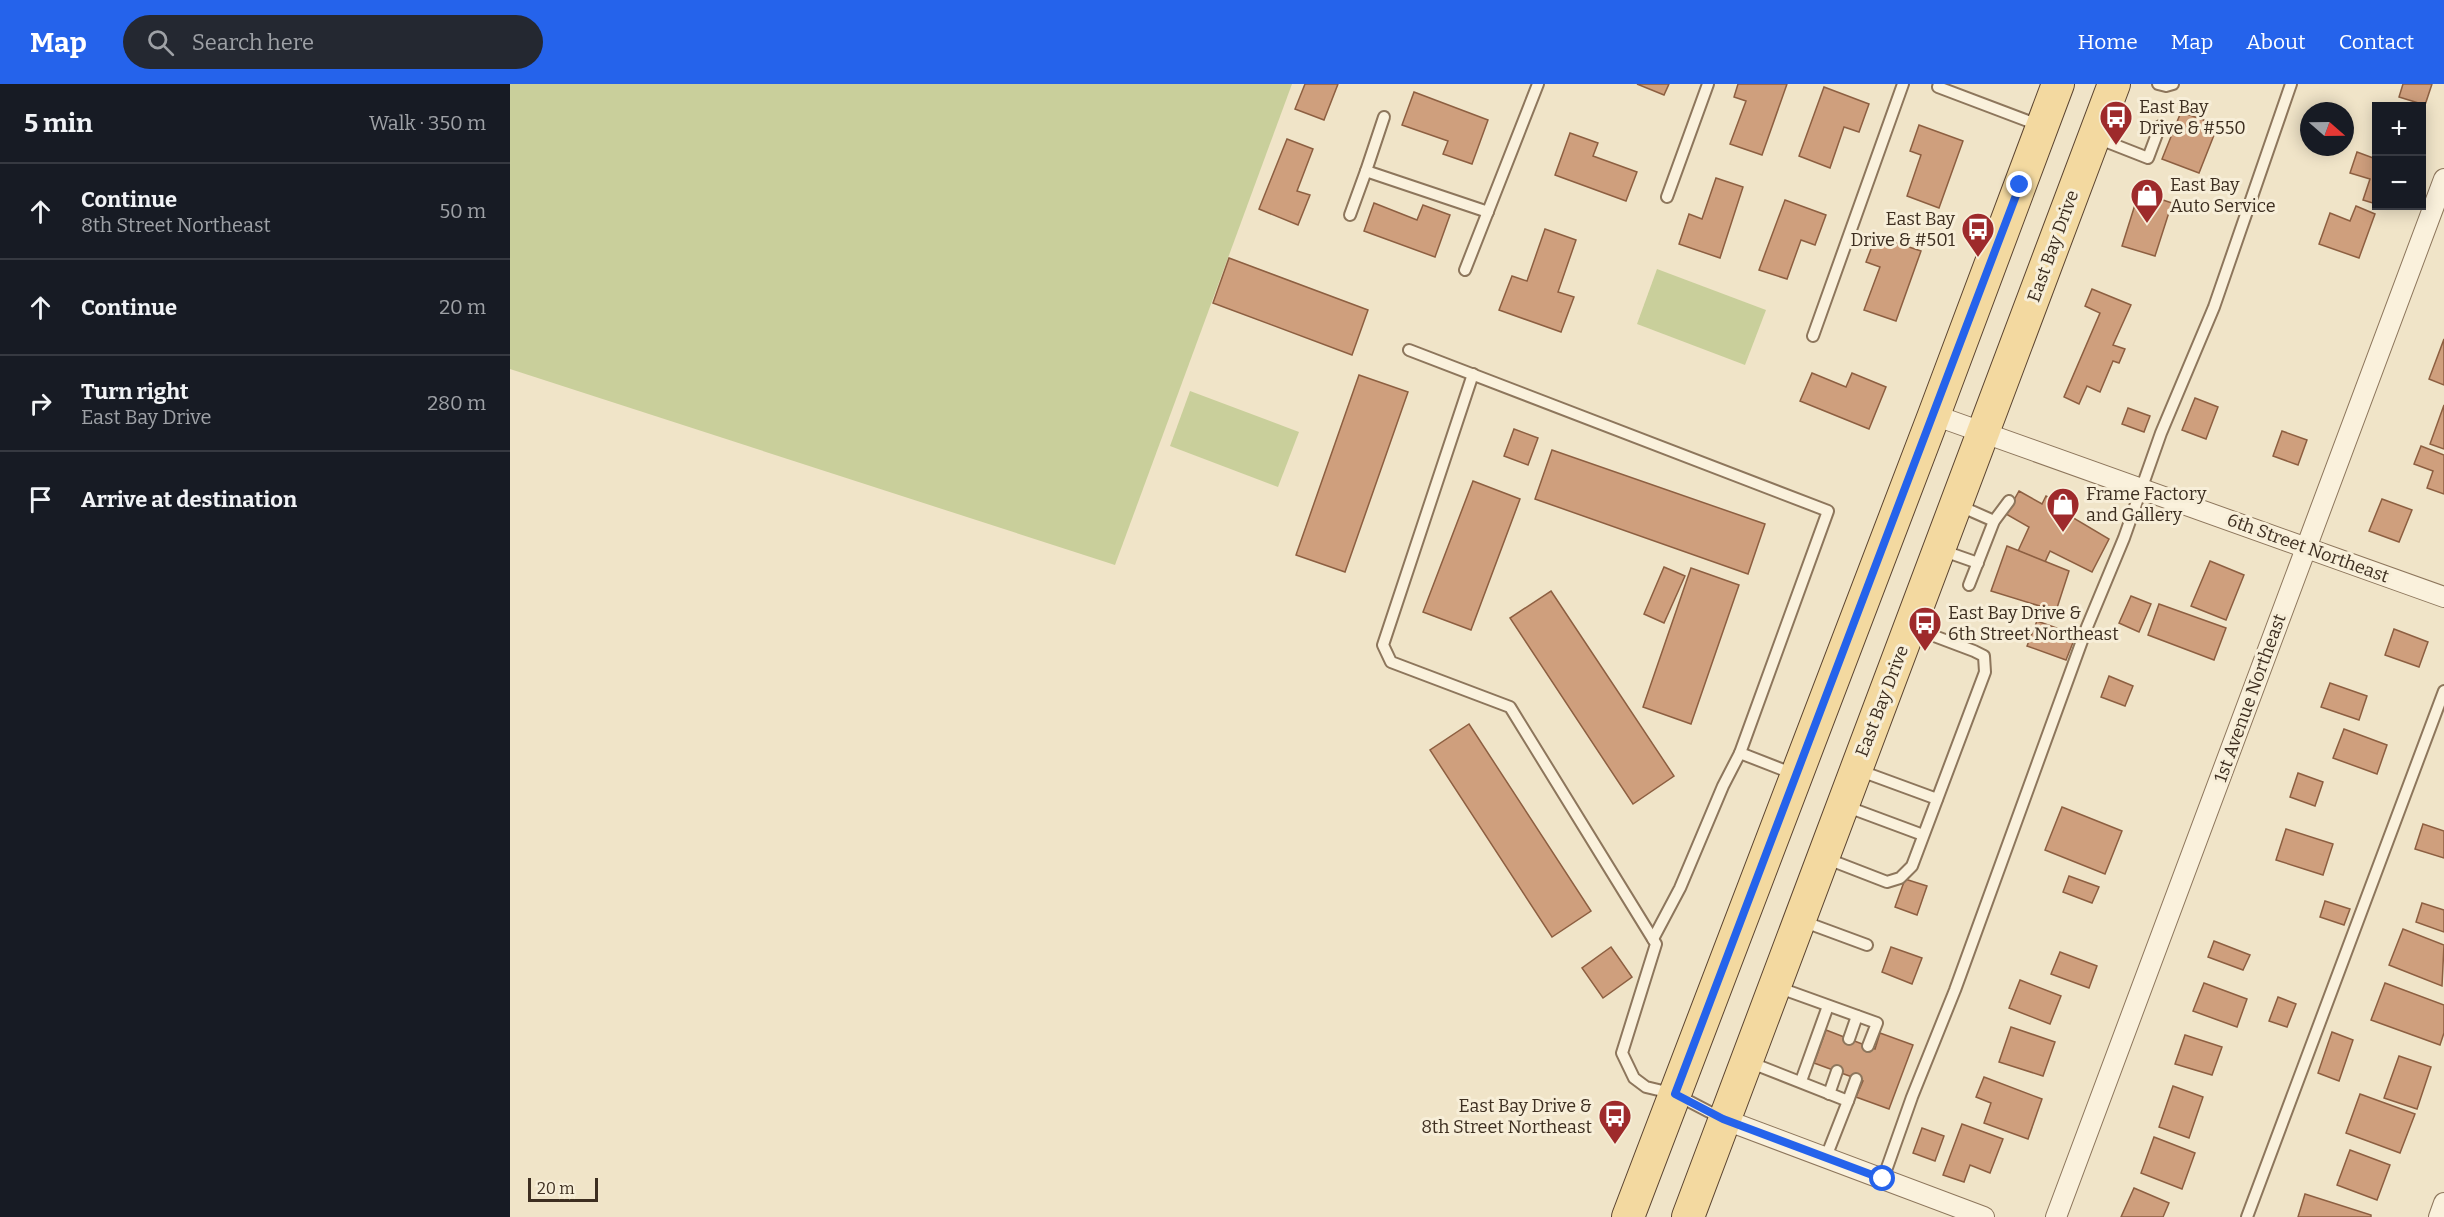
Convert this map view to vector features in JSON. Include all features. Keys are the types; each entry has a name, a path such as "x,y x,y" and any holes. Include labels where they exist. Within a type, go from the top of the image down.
{"main road":[{"path":"1628,1217 2058,84"},
{"name":"East Bay Drive","path":"1688,1217 2114,84"}],"street":[{"name":"1st Avenue Northeast","path":"2056,1217 2444,179"},
{"name":"6th Street Northeast","path":"1934,415 2444,597"},
{"path":"1723,1119 1984,1217"},
{"path":"2439,1217 2444,1203"}],"lane":[{"path":"1465,270 1538,84"},
{"path":"1667,197 1708,84"},
{"path":"1813,336 1903,84"},
{"path":"2158,84 2166,87 2173,84"},
{"path":"1883,1179 2161,433 2214,307 2291,84"},
{"path":"1935,85 2042,126"},
{"path":"1350,214 1384,117"},
{"path":"2094,137 2148,158 2160,126"},
{"path":"1366,171 1488,212"},
{"path":"1409,350 1828,511 1740,753 1723,786 1680,888 1653,939"},
{"path":"1473,374 1383,645 1391,662 1510,706 1656,944 1622,1053 1634,1078 1646,1087 1675,1094 1723,1119"},
{"path":"1969,585 1994,521 2008,501"},
{"path":"1957,504 1994,521"},
{"path":"1939,550 1978,563"},
{"path":"1823,857 1887,882 1899,878 1912,866 1937,800 1985,672 1984,657 1974,651 1910,627"},
{"path":"2247,1217 2444,691"},
{"path":"1740,753 1797,775"},
{"path":"1856,769 1937,800"},
{"path":"1843,805 1923,835"},
{"path":"1798,920 1867,945"},
{"path":"1773,986 1877,1023 1868,1046"},
{"path":"1802,1081 1828,1006"},
{"path":"1849,1039 1857,1016"},
{"path":"1745,1061 1802,1081 1848,1101"},
{"path":"1829,1094 1837,1071"},
{"path":"1826,1157 1856,1079"}],"green space":[{"path":"510,84 1292,84 1115,565 510,369"},
{"path":"1657,269 1766,310 1745,365 1637,324"},
{"path":"1190,391 1299,432 1278,487 1170,446"}],"building":[{"path":"1305,84 1338,84 1324,120 1295,109"},
{"path":"1637,84 1669,84 1664,95"},
{"path":"1738,84 1787,84 1762,155 1730,144 1746,101 1734,97"},
{"path":"2403,84 2432,84 2426,102 2415,102 2399,97"},
{"path":"1824,87 1869,104 1859,132 1844,127 1830,168 1799,156"},
{"path":"1414,92 1488,120 1472,164 1443,154 1448,141 1402,125"},
{"path":"2181,112 2218,125 2199,173 2162,159"},
{"path":"1919,125 1963,141 1939,208 1907,196 1921,155 1910,151"},
{"path":"1570,133 1598,143 1593,156 1637,172 1626,201 1555,175"},
{"path":"1287,139 1313,149 1297,191 1310,195 1298,225 1259,209"},
{"path":"2357,152 2372,158 2372,203 2363,200 2370,179 2350,173"},
{"path":"1716,178 1743,187 1720,258 1679,244 1689,214 1702,219"},
{"name":"East Bay Auto Service","path":"2139,192 2172,203 2155,256 2122,246"},
{"path":"1785,200 1826,215 1815,245 1801,240 1787,279 1759,270"},
{"path":"1374,203 1417,220 1423,205 1450,215 1435,257 1364,231"},
{"path":"2356,206 2375,214 2359,258 2319,244 2330,213 2350,221"},
{"path":"1545,229 1576,240 1558,292 1574,297 1561,332 1499,310 1512,276 1527,281"},
{"path":"1876,236 1921,251 1896,321 1864,310 1880,267 1866,262"},
{"path":"1229,258 1368,310 1352,355 1213,303"},
{"path":"2092,289 2131,305 2113,345 2125,349 2119,363 2113,361 2100,392 2087,386 2079,404 2064,397 2100,313 2085,306"},
{"path":"2444,339 2444,385 2429,379"},
{"path":"1812,373 1846,387 1852,373 1886,387 1869,429 1800,401"},
{"path":"1359,375 1408,392 1345,572 1296,555"},
{"path":"2195,398 2218,407 2206,439 2182,430"},
{"path":"2444,405 2444,449 2430,444"},
{"path":"2128,408 2150,416 2144,432 2122,424"},
{"path":"1514,429 1538,438 1528,465 1504,456"},
{"path":"2282,431 2307,440 2298,465 2273,456"},
{"path":"2421,446 2444,455 2444,494 2427,488 2433,471 2414,464"},
{"path":"1552,450 1765,524 1748,574 1535,499"},
{"path":"1473,481 1520,499 1471,630 1423,612"},
{"name":"Frame Factory and Gallery","path":"2019,491 2042,504 2046,496 2073,509 2070,516 2109,539 2092,572 2050,551 2045,562 2018,551 2029,527 2006,514"},
{"path":"2382,499 2412,510 2399,542 2369,531"},
{"path":"2007,546 2069,571 2056,611 1991,591"},
{"path":"2210,561 2244,575 2226,620 2191,606"},
{"path":"1664,567 1685,576 1664,623 1644,614"},
{"path":"1691,568 1739,585 1691,724 1643,707"},
{"path":"1551,591 1674,776 1633,804 1510,618"},
{"path":"2131,596 2151,604 2139,632 2119,623"},
{"path":"2159,604 2226,628 2214,660 2148,635"},
{"path":"2037,621 2076,635 2066,660 2027,646"},
{"path":"2394,629 2428,642 2419,667 2385,655"},
{"path":"2109,676 2133,686 2125,706 2101,697"},
{"path":"2330,683 2367,696 2359,720 2321,707"},
{"path":"1469,724 1591,911 1552,937 1430,750"},
{"path":"2344,729 2387,745 2377,774 2333,758"},
{"path":"2298,773 2323,782 2315,806 2290,797"},
{"path":"2062,807 2122,831 2105,874 2045,850"},
{"path":"2423,824 2444,831 2444,858 2415,849"},
{"path":"2286,829 2333,844 2323,875 2276,860"},
{"path":"2069,876 2099,887 2092,903 2063,892"},
{"path":"1905,879 1927,886 1917,915 1895,907"},
{"path":"2325,901 2350,909 2344,925 2320,917"},
{"path":"2422,903 2444,910 2444,932 2416,922"},
{"path":"2403,929 2444,945 2442,986 2389,965"},
{"path":"2214,941 2250,955 2243,970 2208,957"},
{"path":"1611,947 1632,977 1603,998 1582,968"},
{"path":"1891,947 1922,958 1912,984 1882,972"},
{"path":"2060,952 2097,966 2089,988 2051,974"},
{"path":"2020,980 2061,996 2050,1024 2009,1008"},
{"path":"2204,983 2247,999 2237,1027 2193,1011"},
{"path":"2385,983 2444,1005 2444,1033 2440,1045 2371,1020"},
{"path":"2278,997 2296,1004 2287,1027 2269,1021"},
{"path":"2011,1027 2055,1042 2043,1076 1999,1062"},
{"path":"1826,1030 1875,1049 1880,1033 1913,1045 1889,1109 1856,1097 1863,1081 1814,1063"},
{"path":"2332,1032 2353,1040 2339,1081 2318,1073"},
{"path":"2185,1035 2222,1047 2212,1075 2175,1064"},
{"path":"2399,1056 2431,1067 2417,1109 2384,1098"},
{"path":"1984,1077 2042,1099 2028,1139 1984,1123 1991,1103 1976,1097"},
{"path":"2173,1086 2203,1097 2189,1138 2159,1127"},
{"path":"2360,1094 2415,1114 2400,1153 2346,1133"},
{"path":"1962,1124 2003,1139 1990,1173 1970,1165 1964,1182 1943,1175"},
{"path":"1922,1128 1944,1136 1935,1161 1913,1153"},
{"path":"2154,1137 2195,1153 2182,1189 2141,1173"},
{"path":"2350,1150 2390,1165 2377,1200 2337,1185"},
{"path":"2134,1188 2169,1203 2163,1217 2121,1217"},
{"path":"2305,1194 2371,1215 2371,1217 2298,1217"}],"place":[{"name":"East Bay Drive & #550","path":"2116,146"},
{"name":"East Bay Auto Service","path":"2147,224"},
{"name":"East Bay Drive & #501","path":"1978,258"},
{"name":"Frame Factory and Gallery","path":"2063,533"},
{"name":"East Bay Drive & 6th Street Northeast","path":"1925,652"},
{"name":"East Bay Drive & 8th Street Northeast","path":"1615,1145"}],"route":[{"path":"1883,1179 1723,1119 1675,1094 2020,185"}]}
